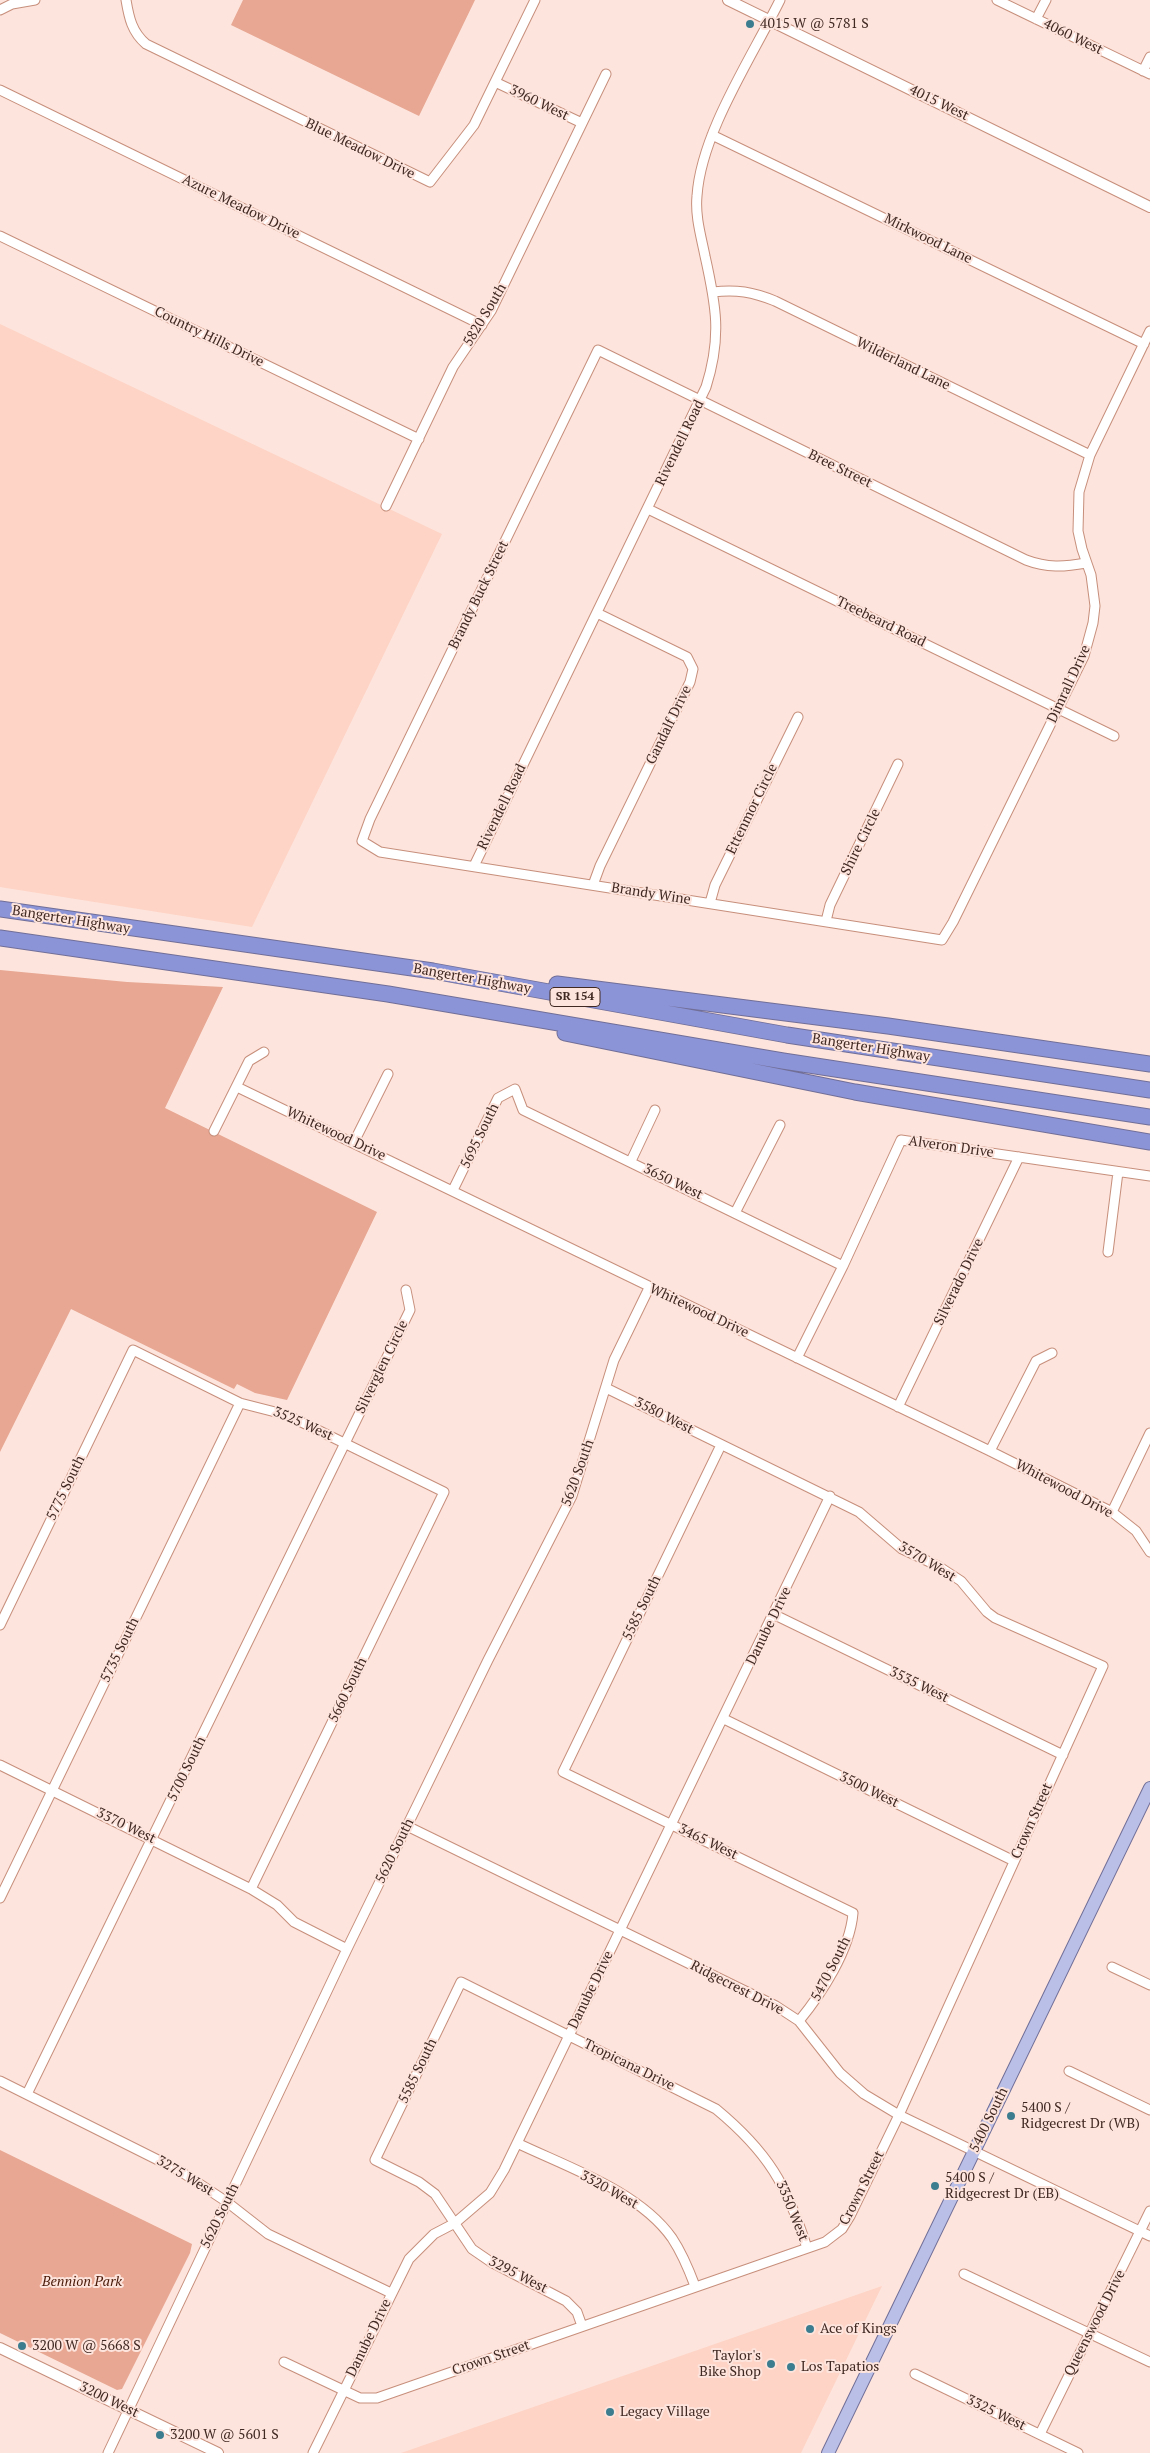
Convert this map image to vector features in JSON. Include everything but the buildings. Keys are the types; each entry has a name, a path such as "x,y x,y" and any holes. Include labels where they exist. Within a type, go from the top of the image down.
{"highway":[{"name":"Bangerter Highway","path":"0,909 392,965 787,1035 1150,1090"},
{"name":"Bangerter Highway","path":"0,938 388,994 783,1061 1150,1117"},
{"path":"392,965 442,968 666,997 1150,1064"},
{"path":"388,994 484,1013 584,1038 744,1071 1150,1142"}],"main road":[{"name":"5400 South","path":"828,2453 1150,1788"}],"street":[{"path":"0,10 12,2 35,0"},
{"name":"Blue Meadow Drive","path":"126,0 130,22 135,32 146,44 430,182 474,125 535,0"},
{"name":"4015 West","path":"728,0 1150,207"},
{"name":"Rivendell Road","path":"474,866 701,401 716,349 717,320 713,292 697,220 699,176 712,134 780,0"},
{"name":"4060 West","path":"997,0 1147,73"},
{"path":"1036,19 1046,0"},
{"path":"1147,73 1150,57"},
{"name":"5820 South","path":"386,506 453,367 482,325 606,74"},
{"name":"3960 West","path":"496,82 582,123"},
{"name":"Azure Meadow Drive","path":"0,90 482,325"},
{"name":"Mirkwood Lane","path":"712,134 1144,344"},
{"name":"Country Hills Drive","path":"0,236 419,438"},
{"name":"Wilderland Lane","path":"713,292 733,290 754,292 775,301 1090,455"},
{"name":"Dimrall Drive","path":"942,940 954,922 1084,656 1093,623 1094,591 1080,540 1077,516 1079,492 1090,455 1150,331"},
{"name":"Bree Street","path":"598,350 1026,560 1038,565 1057,567 1086,563"},
{"name":"Brandy Buck Street","path":"362,842 370,819 598,350"},
{"name":"Treebeard Road","path":"648,509 1114,736"},
{"name":"Gandalf Drive","path":"594,885 600,866 690,682 694,668 687,656 596,613"},
{"name":"Ettenmor Circle","path":"710,903 716,885 798,716"},
{"name":"Shire Circle","path":"826,921 830,905 898,764"},
{"name":"Brandy Wine","path":"362,842 380,852 942,940"},
{"path":"214,1131 249,1061 264,1052"},
{"path":"354,1142 388,1074"},
{"name":"Whitewood Drive","path":"236,1087 453,1190 649,1288 990,1451 1112,1512 1136,1531 1150,1552"},
{"name":"3650 West","path":"515,1089 523,1110 843,1266"},
{"name":"5695 South","path":"453,1190 498,1098 515,1089"},
{"path":"631,1161 655,1110"},
{"path":"735,1213 780,1125"},
{"name":"Alveron Drive","path":"797,1358 843,1266 901,1140 1150,1176"},
{"name":"Silverado Drive","path":"898,1407 1019,1157"},
{"path":"1108,1252 1118,1172"},
{"name":"5620 South","path":"108,2453 127,2409 347,1949 488,1660 572,1496 614,1360 649,1288"},
{"name":"Silverglen Circle","path":"345,1443 410,1310 406,1290"},
{"name":"3525 West","path":"133,1350 240,1403 287,1415 444,1492"},
{"name":"5775 South","path":"0,1625 133,1350"},
{"path":"990,1451 1036,1361 1052,1353"},
{"name":"3580 West","path":"606,1388 721,1445"},
{"name":"5735 South","path":"0,1898 240,1403"},
{"path":"1112,1512 1150,1433"},
{"name":"5700 South","path":"27,2094 345,1443"},
{"name":"3570 West","path":"721,1445 860,1512 902,1549 950,1573 995,1618 1103,1666"},
{"name":"5585 South","path":"563,1772 721,1445"},
{"name":"5660 South","path":"252,1889 444,1492"},
{"name":"Danube Drive","path":"313,2453 409,2259 434,2234 455,2223 490,2194 504,2170 568,2035 775,1615 830,1496"},
{"name":"3535 West","path":"775,1615 1062,1755"},
{"name":"Crown Street","path":"284,2362 360,2398 377,2398 825,2242 842,2229 899,2115 1103,1666"},
{"name":"3500 West","path":"724,1719 1014,1861"},
{"name":"3370 West","path":"0,1765 252,1889 277,1905 294,1922 347,1949"},
{"name":"3465 West","path":"563,1772 853,1913"},
{"name":"Ridgecrest Drive","path":"407,1826 776,2006 799,2021 840,2073 864,2094 899,2115 1150,2236"},
{"name":"5470 South","path":"799,2021 825,1986 849,1935 853,1913"},
{"path":"1112,1967 1150,1985"},
{"name":"5585 South","path":"375,2160 461,1982"},
{"name":"Tropicana Drive","path":"461,1982 716,2109"},
{"path":"1069,2071 1150,2110"},
{"name":"3275 West","path":"0,2081 180,2171 227,2202 268,2234 391,2293"},
{"name":"3350 West","path":"716,2109 742,2131 777,2174 788,2194 807,2248"},
{"name":"3320 West","path":"517,2143 607,2186 630,2199 653,2217 672,2238 695,2286"},
{"name":"3295 West","path":"375,2160 420,2182 435,2194 472,2249 491,2262 566,2301 577,2312 582,2326"},
{"name":"Queenswood Drive","path":"1040,2434 1150,2211"},
{"path":"964,2274 1150,2362"},
{"name":"3200 West","path":"0,2348 218,2453"},
{"name":"3325 West","path":"915,2374 1078,2453"}],"shaded area":[{"path":"0,324 442,534 252,927 0,887"},
{"path":"882,2286 801,2453 401,2453"}],"green space":[{"path":"243,0 475,0 419,116 231,25"},
{"path":"0,970 127,982 223,987 165,1108 377,1212 287,1400 255,1393 237,1384 234,1389 71,1309 0,1452"},
{"name":"Bennion Park","path":"0,2150 192,2244 190,2253 122,2389 117,2390 0,2333"}],"place":[{"name":"4015 W @ 5781 S","path":"750,24"},
{"name":"5400 S / Ridgecrest Dr (WB)","path":"1011,2116"},
{"name":"5400 S / Ridgecrest Dr (EB)","path":"935,2186"},
{"name":"Ace of Kings","path":"810,2329"},
{"name":"3200 W @ 5668 S","path":"22,2346"},
{"name":"Taylor's Bike Shop","path":"771,2364"},
{"name":"Los Tapatios","path":"791,2367"},
{"name":"Legacy Village","path":"610,2412"},
{"name":"3200 W @ 5601 S","path":"160,2435"}]}
